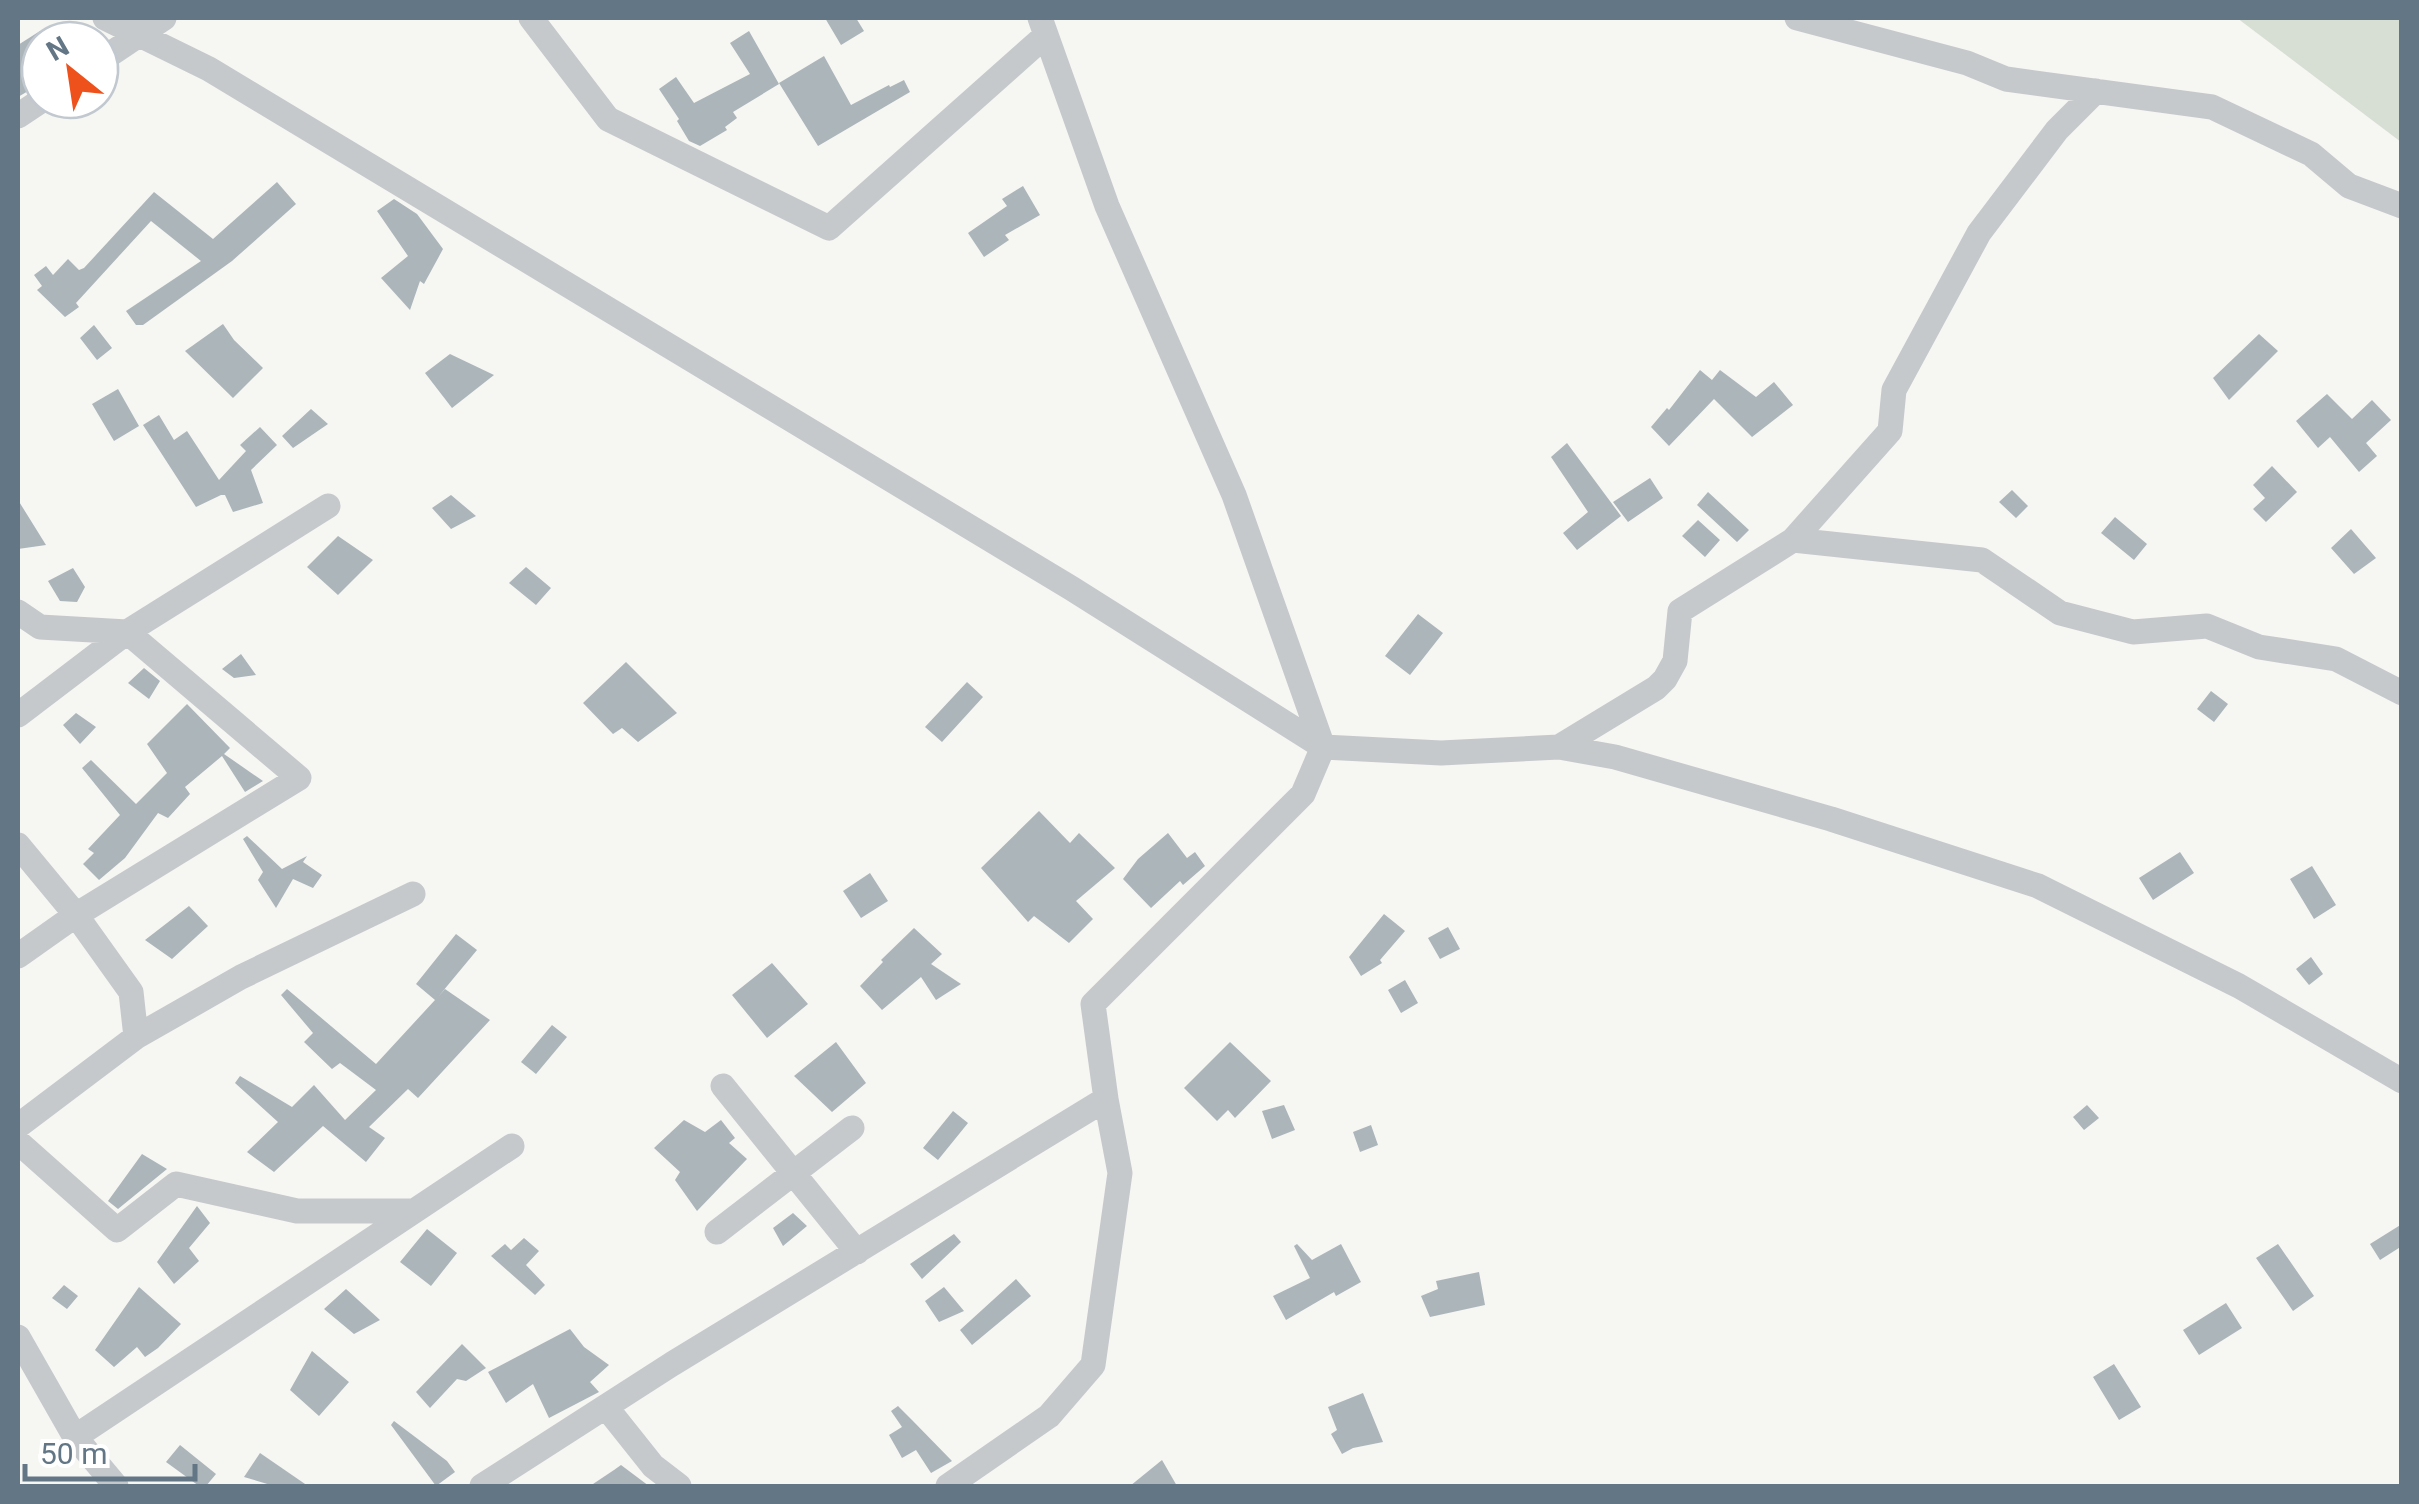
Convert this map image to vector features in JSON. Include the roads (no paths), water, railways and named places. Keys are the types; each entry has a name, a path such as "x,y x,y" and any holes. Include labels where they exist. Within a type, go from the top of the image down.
{"street":[{"path":"105,18 226,79 1054,578 1322,747 1441,753 1559,747 1615,757 1813,814 2038,886 2239,986 2402,1081"},
{"path":"120,48 164,18"},
{"path":"531,18 608,119 830,228 1042,27 1107,206 1234,495 1322,747 1308,784 1092,1004 1120,1173 1093,1365 1049,1416 948,1486"},
{"path":"1797,18 1967,63 2006,80 2212,108 2311,154 2349,186 2402,206"},
{"path":"1559,747 1656,688 1675,661 1680,611 1793,540 1890,431 1894,390 1979,233 2027,167 2096,91"},
{"path":"18,715 128,632 328,506"},
{"path":"1793,540 1982,560 2060,612 2133,632 2207,626 2259,647 2336,659 2402,693"},
{"path":"18,612 40,627 128,632 299,778 76,915 18,956"},
{"path":"18,844 76,915 131,992 136,1037"},
{"path":"18,1126 136,1037 241,976 414,894"},
{"path":"723,1086 856,1252"},
{"path":"482,1486 1106,1099"},
{"path":"718,1232 852,1128"},
{"path":"18,1142 118,1230 176,1184 296,1211 414,1211"},
{"path":"75,1437 512,1146"},
{"path":"18,1336 75,1437 116,1486"},
{"path":"606,1407 652,1466 679,1486"}]}
